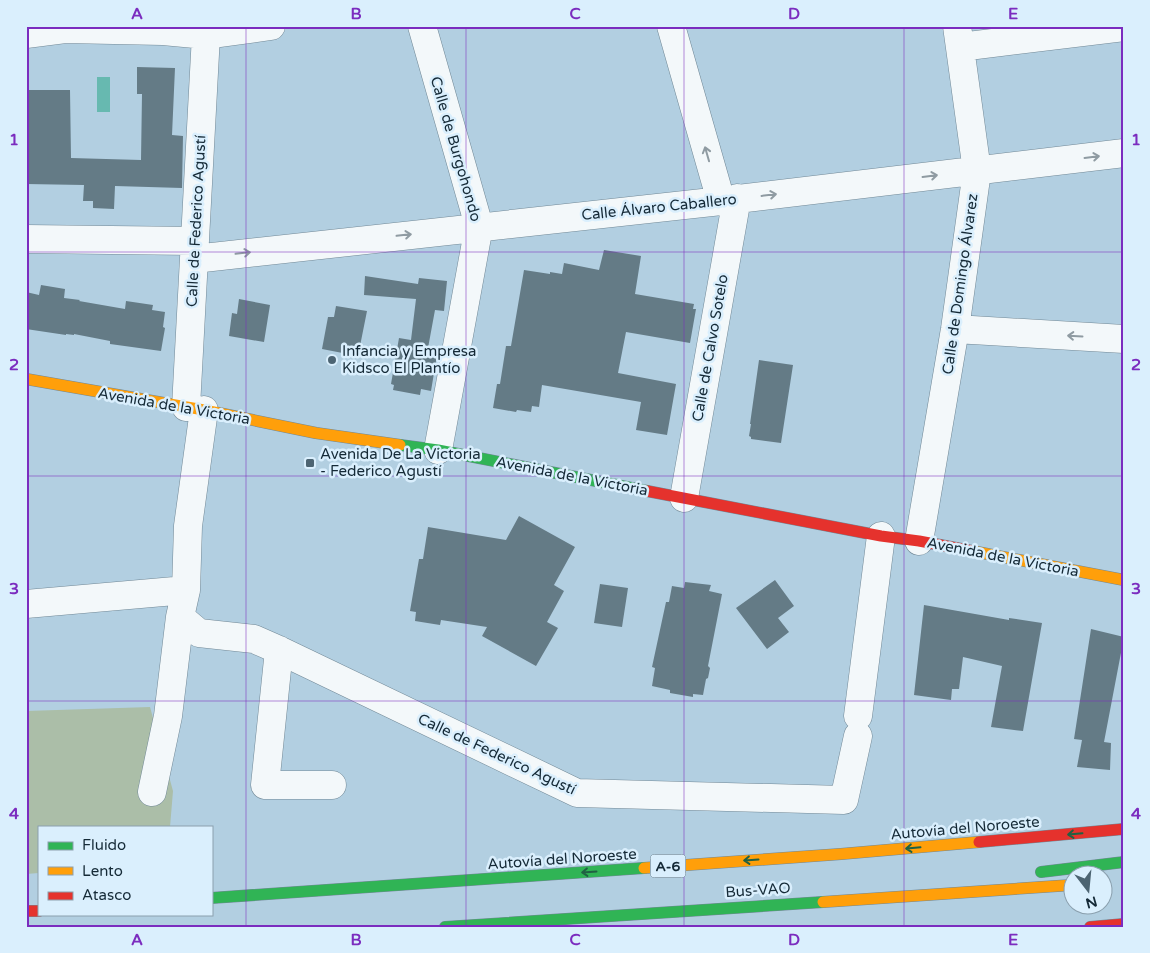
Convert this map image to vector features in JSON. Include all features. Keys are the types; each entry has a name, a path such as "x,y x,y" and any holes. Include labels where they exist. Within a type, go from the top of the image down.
{"main road":[{"name":"Avenida de la Victoria","path":"26,379 316,433 438,450 882,536 919,541 1124,580"},
{"name":"Autovía del Noroeste","path":"212,898 841,854 1124,829"},
{"path":"1026,874 1124,862"},
{"path":"844,900 988,879"},
{"name":"Bus-VAO","path":"445,927 1062,886"},
{"path":"1090,927 1124,924"}],"street":[{"path":"26,34 65,29 163,31 206,35 271,26"},
{"name":"Calle de Burgohondo","path":"422,26 479,226 438,450"},
{"name":"Calle de Calvo Sotelo","path":"671,26 729,199 684,498"},
{"path":"959,37 1124,27"},
{"name":"Calle de Federico Agustí","path":"152,792 168,716 180,617 186,590 195,409 195,250 206,35"},
{"name":"Calle de Domingo Álvarez","path":"919,541 955,329 977,171 959,37"},
{"name":"Calle Álvaro Caballero","path":"26,240 195,250 479,226 1124,153"},
{"path":"955,329 1124,339"},
{"name":"Calle de Federico Agustí","path":"180,617 199,633 254,640 279,650 577,793 844,800 858,726 882,536"},
{"path":"26,604 186,590"},
{"path":"279,650 265,785 332,784"}],"shaded area":[{"path":"97,77 110,77 110,112 97,112"},
{"path":"150,707 173,791 170,826 38,826 38,873 26,874 26,711"}],"building":[{"path":"137,67 175,68 172,135 183,136 182,188 115,186 114,209 93,208 93,201 83,201 84,185 26,184 26,90 70,90 71,158 141,160 142,94 137,94"},
{"path":"604,250 641,256 635,294 694,304 693,309 696,309 690,343 626,332 618,373 676,384 667,435 636,430 641,402 542,385 539,407 532,406 531,412 517,410 516,412 493,408 497,384 500,384 506,346 511,346 524,270 562,274 564,263 599,270"},
{"path":"365,276 418,284 419,278 447,281 444,311 435,310 428,348 438,349 431,391 421,389 420,395 393,390 394,385 391,384 399,338 411,340 416,299 364,295"},
{"path":"41,285 65,289 64,298 79,301 125,309 126,301 153,305 152,310 165,312 163,327 165,328 161,351 110,344 110,341 74,334 66,335 26,329 26,292 39,295"},
{"path":"239,299 270,305 264,342 229,336 232,313 237,314"},
{"path":"336,306 367,311 358,356 322,349 328,317 334,317"},
{"path":"759,360 793,365 781,443 751,439 749,436"},
{"path":"519,516 575,547 554,585 564,591 547,622 558,628 536,666 482,636 487,627 441,620 440,625 415,621 416,612 410,611 419,559 423,559 428,527 506,540"},
{"path":"775,580 794,606 778,618 789,632 767,649 736,608"},
{"path":"685,582 711,585 709,591 722,594 708,666 710,668 708,678 706,679 703,695 693,694 693,697 670,693 670,690 652,686 655,668 652,667 666,602 669,602 672,586 684,588"},
{"path":"600,584 628,588 622,627 594,623"},
{"path":"924,605 1009,620 1009,618 1042,623 1023,731 991,727 1002,666 963,657 959,689 952,689 951,700 914,695"},
{"path":"1091,629 1124,637 1104,742 1111,743 1110,770 1077,767 1082,740 1074,739"}],"traffic: fast":[{"path":"400,445 438,450 647,491"},
{"path":"1041,872 1124,862"},
{"path":"212,898 644,868"},
{"path":"445,927 823,902"}],"traffic: slow":[{"path":"26,379 204,410 316,433 400,445"},
{"path":"972,551 1124,580"},
{"path":"644,868 979,842"},
{"path":"823,902 1062,886"}],"traffic: jam":[{"path":"647,491 881,536 972,551"},
{"path":"979,842 1124,829"},
{"path":"26,911 38,911"},
{"path":"1090,927 1124,924"}],"place":[{"name":"Infancia y Empresa Kidsco El Plantío","path":"332,360"},
{"name":"Avenida De La Victoria - Federico Agustí","path":"310,463"}]}
